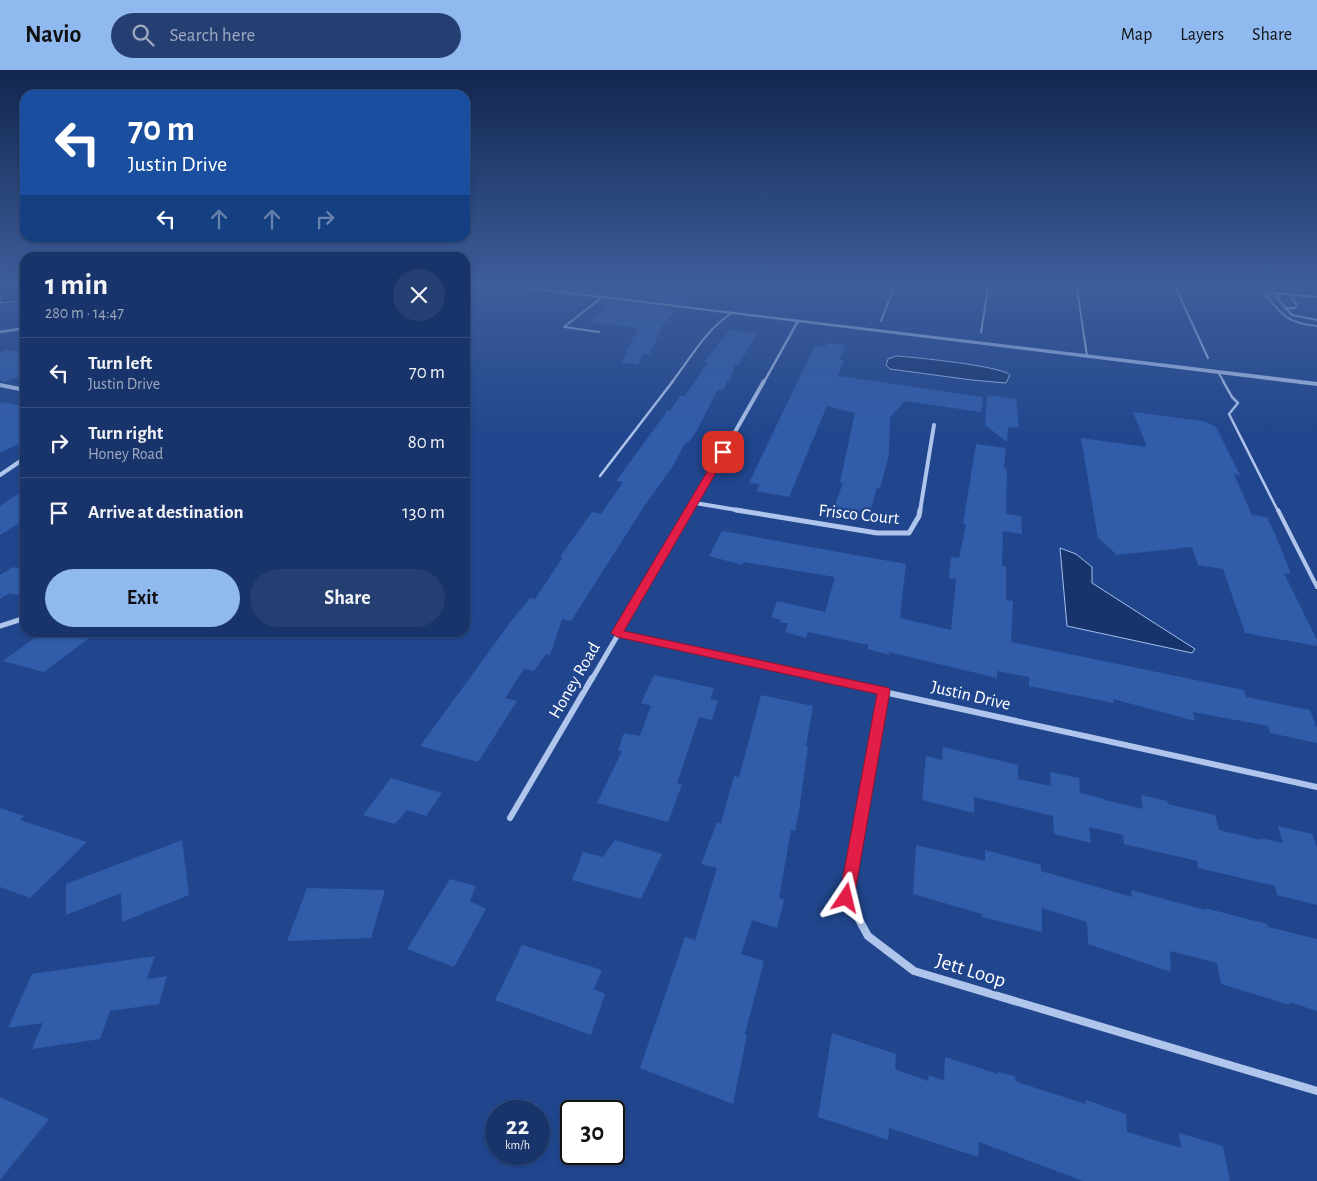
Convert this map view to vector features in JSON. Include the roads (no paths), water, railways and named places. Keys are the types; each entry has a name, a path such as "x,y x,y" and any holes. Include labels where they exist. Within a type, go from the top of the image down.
{"street":[{"name":"Honey Road","path":"510,818 791,334"},
{"path":"904,334 1317,384"},
{"path":"0,385 20,389"},
{"name":"Frisco Court","path":"694,503 877,533 909,533 919,516 934,425"},
{"path":"0,475 20,461"},
{"path":"0,626 20,620"},
{"name":"Justin Drive","path":"617,633 1317,787"},
{"name":"Jett Loop","path":"884,691 846,898 868,936 914,971 1317,1091"}],"lane":[{"path":"600,476 709,334"},
{"path":"1084,334 1087,356"},
{"path":"1197,334 1208,358"},
{"path":"1218,372 1232,397 1238,403 1229,414 1317,587"}],"water":[{"path":"896,356 975,365 991,368 1010,375 1006,383 890,369 886,365 888,359"},
{"path":"1060,548 1076,554 1092,567 1092,583 1195,649 1192,653 1067,626"}]}
